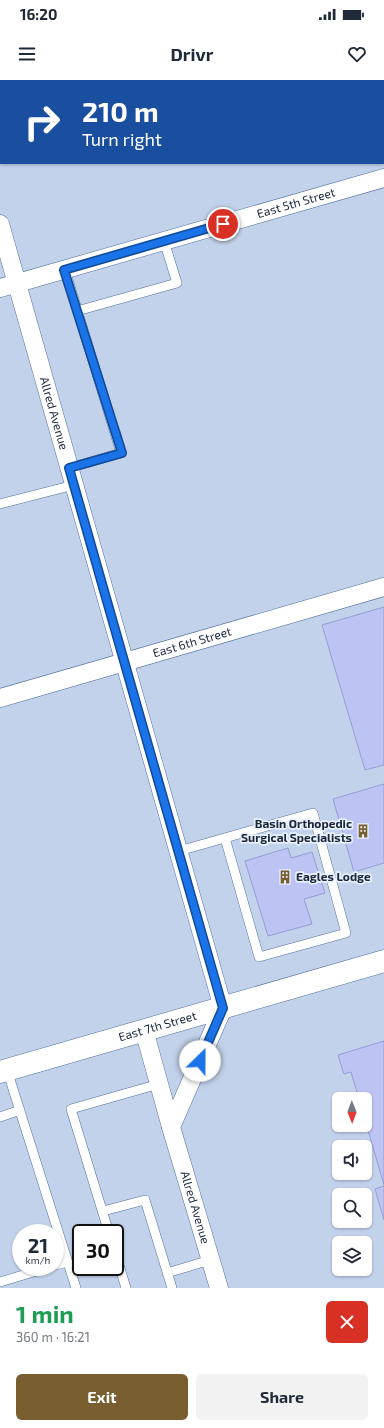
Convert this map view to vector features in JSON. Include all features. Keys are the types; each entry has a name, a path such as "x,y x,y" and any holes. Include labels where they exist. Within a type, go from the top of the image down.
{"street":[{"name":"East 5th Street","path":"8,286 384,178"},
{"name":"Allred Avenue","path":"0,224 8,286 72,476 223,1008"},
{"name":"East 6th Street","path":"0,698 384,587"},
{"name":"East 7th Street","path":"4,1071 384,961"},
{"path":"171,1127 223,1008"},
{"name":"Allred Avenue","path":"144,1030 219,1288"}],"lane":[{"path":"77,311 177,283 164,241"},
{"path":"0,504 72,476 122,453 64,270"},
{"path":"179,851 313,813 346,933 259,957 225,838"},
{"path":"4,1071 20,1110 76,1288"},
{"path":"107,1224 72,1108 159,1084"},
{"path":"0,1117 20,1110"},
{"path":"103,1211 145,1200 172,1288"},
{"path":"168,1273 210,1260"},
{"path":"64,1263 68,1262"},
{"path":"0,1282 20,1276"},
{"path":"122,1276 126,1288"}],"shaded area":[{"path":"0,164 384,164 384,1288 0,1288"}],"building":[{"path":"384,607 384,765 365,770 322,625"},
{"name":"Basin Orthopedic Surgical Specialists","path":"384,784 384,863 354,872 333,799"},
{"name":"Eagles Lodge","path":"288,848 291,858 312,852 325,893 304,899 312,924 268,936 245,861"},
{"path":"384,1041 384,1185 369,1132 372,1132 372,1092 357,1092 351,1072 344,1074 338,1055"},
{"path":"384,1186 384,1220 375,1189"}],"place":[{"name":"Basin Orthopedic Surgical Specialists","path":"363,831"},
{"name":"Eagles Lodge","path":"285,877"}],"route":[{"path":"200,1061 223,1008 69,468 122,453 64,270 223,224"}]}
